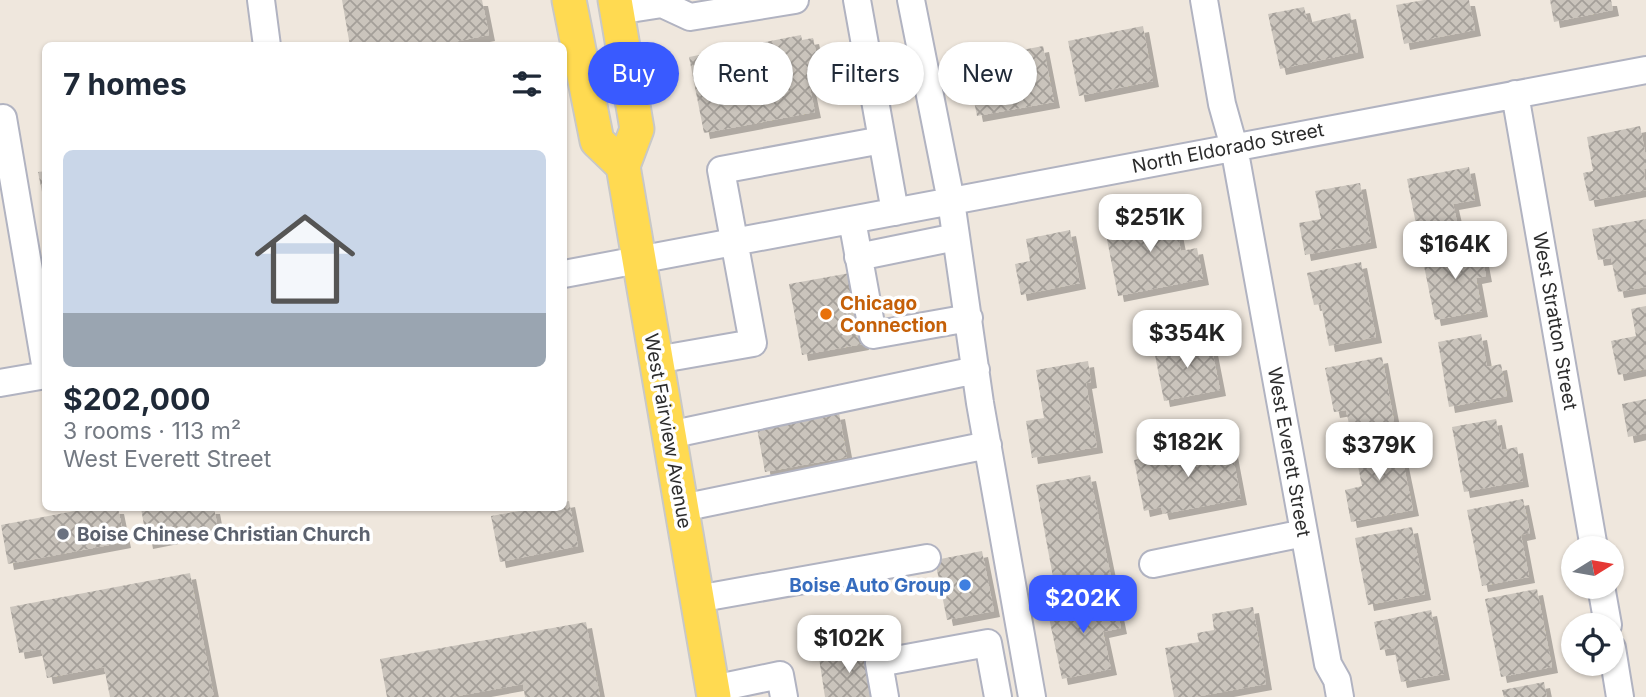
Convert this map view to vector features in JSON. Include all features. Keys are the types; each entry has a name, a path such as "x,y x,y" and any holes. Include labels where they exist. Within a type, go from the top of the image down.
{"main road":[{"path":"569,0 597,141 623,166 637,129 616,5"},
{"name":"West Fairview Avenue","path":"623,166 714,693"}],"street":[{"path":"261,0 267,42"},
{"path":"616,5 676,5 690,17 795,0"},
{"path":"857,0 895,212"},
{"path":"911,0 951,201 975,370 1032,697"},
{"name":"West Everett Street","path":"1204,0 1222,104 1234,147 1328,664 1337,680 1340,697"},
{"name":"North Eldorado Street","path":"567,273 1646,70"},
{"name":"West Stratton Street","path":"1515,94 1592,536"},
{"path":"3,118 42,348"},
{"path":"656,360 753,343 721,170 882,140"},
{"path":"852,220 873,335 969,318"},
{"path":"859,257 956,237"},
{"path":"669,435 975,370"},
{"path":"0,383 42,373"},
{"path":"682,508 988,445"},
{"path":"1153,564 1304,533"},
{"path":"698,599 927,558"},
{"path":"885,697 879,663 988,643 998,697"},
{"path":"714,693 780,676 784,697"},
{"path":"1617,676 1620,697"}],"building":[{"path":"342,0 482,0 489,35 453,42 349,42"},
{"path":"1424,0 1469,0 1475,30 1404,44 1396,5"},
{"path":"1550,0 1611,0 1613,10 1554,22"},
{"path":"1304,7 1308,23 1350,13 1358,52 1280,69 1268,14"},
{"path":"1143,26 1153,81 1079,96 1068,41"},
{"path":"801,35 802,40 813,38 814,42 807,42 806,69 807,105 814,105 815,112 704,133 698,105 793,105 793,42 765,42"},
{"path":"1043,46 1054,102 977,116 975,105 1037,105 1037,47"},
{"path":"693,56 693,77 689,57"},
{"path":"1640,126 1646,157 1646,190 1589,201 1583,173 1593,171 1587,137"},
{"path":"1469,167 1475,200 1453,204 1458,226 1418,234 1407,179"},
{"path":"38,172 42,172 42,192"},
{"path":"1360,183 1371,242 1305,255 1299,223 1321,219 1315,191"},
{"path":"1173,210 1181,251 1197,248 1203,279 1118,296 1104,224"},
{"path":"1646,219 1646,287 1618,292 1611,258 1598,260 1592,229"},
{"path":"1070,230 1080,283 1021,295 1015,264 1030,261 1026,239"},
{"path":"1480,245 1486,276 1476,278 1482,311 1435,320 1422,256"},
{"path":"1361,262 1376,337 1329,346 1321,304 1314,305 1307,273"},
{"name":"Chicago Connection","path":"850,273 863,344 802,355 789,284"},
{"path":"1646,306 1646,369 1618,375 1611,341 1636,336 1631,309"},
{"path":"1481,334 1487,367 1501,364 1507,396 1449,407 1438,342"},
{"path":"1210,339 1220,390 1164,401 1154,350"},
{"path":"1382,357 1394,421 1350,429 1346,410 1334,412 1325,368"},
{"path":"1088,361 1091,382 1086,383 1097,447 1032,458 1026,421 1044,418 1036,370"},
{"path":"1646,399 1646,433 1628,437 1622,404"},
{"path":"839,413 847,457 765,472 757,428"},
{"path":"1496,419 1502,450 1517,447 1523,481 1464,492 1452,427"},
{"path":"1398,438 1413,510 1351,522 1345,490 1362,486 1354,446"},
{"path":"1230,441 1241,499 1163,514 1161,507 1144,511 1134,460"},
{"path":"1090,475 1111,577 1055,588 1036,485"},
{"path":"1523,499 1530,533 1521,535 1529,577 1482,586 1467,510"},
{"path":"567,501 578,546 500,562 491,516 520,511 567,511"},
{"name":"Boise Chinese Christian Church","path":"75,511 119,511 125,542 8,564 1,525"},
{"path":"142,511 215,511 218,529 147,543"},
{"path":"1412,527 1425,594 1368,605 1355,538"},
{"name":"Boise Auto Group","path":"982,551 994,611 947,620 935,560"},
{"path":"190,573 214,697 110,697 104,667 47,678 41,649 19,653 10,607"},
{"path":"1537,589 1552,667 1501,677 1485,599"},
{"path":"1114,594 1121,628 1103,632 1111,669 1062,679 1047,608"},
{"path":"1253,607 1266,684 1195,697 1174,697 1165,648 1199,642 1197,633 1214,630 1212,614"},
{"path":"1431,610 1444,674 1401,682 1394,648 1380,650 1374,622"},
{"path":"586,622 600,697 525,697 523,684 452,697 387,697 380,659"},
{"path":"870,650 878,697 825,697 819,658"},
{"path":"1544,682 1547,697 1504,697 1502,690"}],"place":[{"name":"Chicago Connection","path":"826,314"},
{"name":"Boise Chinese Christian Church","path":"63,534"},
{"name":"Boise Auto Group","path":"965,585"}]}
